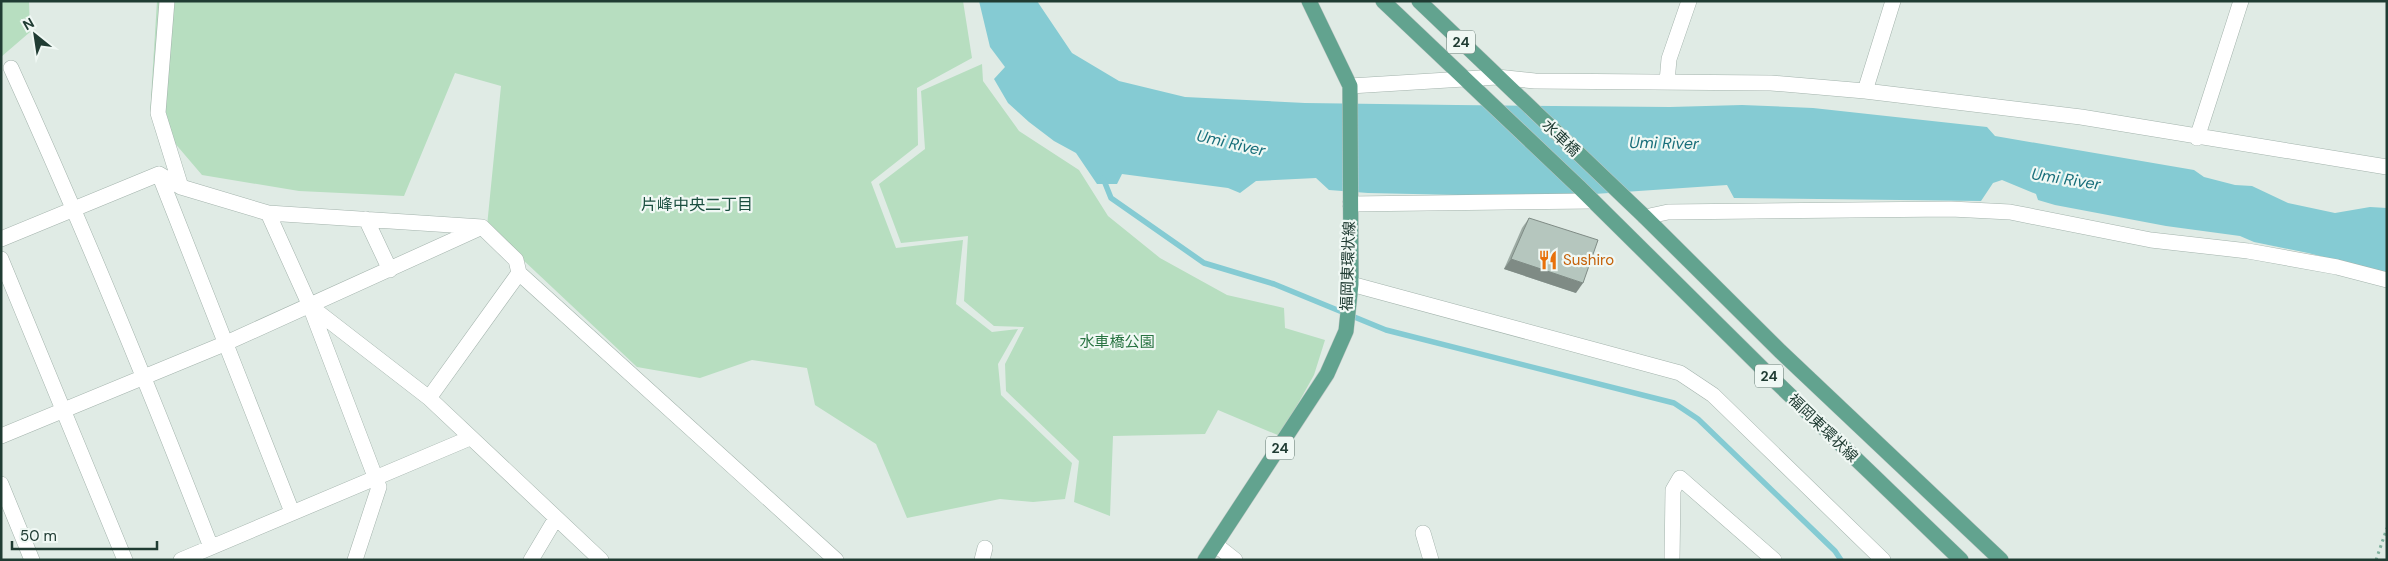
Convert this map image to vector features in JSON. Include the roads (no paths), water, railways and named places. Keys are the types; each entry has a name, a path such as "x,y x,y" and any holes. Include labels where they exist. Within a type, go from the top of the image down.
{"main road":[{"name":"福岡東環状線","path":"1205,560 1328,374 1346,331 1350,289 1351,93 1309,1"},
{"name":"24","path":"1383,1 1467,82"},
{"name":"24","path":"1419,1 1500,80"},
{"name":"水車橋","path":"1500,80 1620,194"},
{"name":"水車橋","path":"1467,82 1580,188"},
{"name":"福岡東環状線","path":"1580,188 1772,378 1961,560"},
{"name":"福岡東環状線","path":"1620,194 1780,350 2001,560"}],"street":[{"path":"167,1 158,113 181,187"},
{"path":"1667,82 1669,59 1689,1"},
{"path":"1865,91 1893,1"},
{"path":"2197,138 2241,1"},
{"path":"11,68 75,208 211,547"},
{"path":"1351,93 1500,80 1771,84 1865,91 2080,117 2197,138 2387,166"},
{"path":"158,174 181,187 268,213 482,227 516,260 519,274 836,560"},
{"path":"1,239 158,174"},
{"path":"158,174 292,512"},
{"path":"1350,200 1593,201"},
{"path":"1646,218 1668,212 1872,210 2010,212 2151,240 2248,251 2337,267 2387,280"},
{"path":"268,213 310,306 379,487 355,560"},
{"path":"366,220 390,270"},
{"path":"1,436 224,344 482,227"},
{"path":"1,259 65,409 125,560"},
{"path":"429,398 519,274"},
{"path":"1350,289 1680,373 1713,395 1883,560"},
{"path":"310,306 429,398 601,560"},
{"path":"180,560 470,438"},
{"path":"1672,560 1673,490 1680,478 1774,560"},
{"path":"1,484 32,560"},
{"path":"531,560 556,518"},
{"path":"1423,533 1432,560"},
{"path":"1216,544 1235,560"}],"water":[{"name":"Umi River","path":"979,1 1037,1 1072,53 1119,81 1185,97 1305,103 1670,107 1742,105 1813,108 1987,127 1995,136 2194,170 2204,177 2235,185 2252,186 2288,203 2335,213 2370,207 2387,208 2387,273 2308,253 2254,242 2240,236 2166,226 2055,205 2038,200 2036,194 2002,180 1993,183 1981,201 1734,198 1727,185 1550,197 1368,193 1329,190 1316,178 1256,181 1240,193 1228,188 1122,174 1117,184 1097,184 1076,153 1054,141 1008,103 994,79 1005,67 990,47"}],"waterway":[{"path":"1103,178 1111,198 1204,263 1274,284 1386,330 1674,403 1698,419 1835,551 1841,560"}],"place":[{"name":"Sushiro","path":"1548,260"}],"district":[{"name":"片峰中央二丁目","path":"697,204"}],"park label":[{"name":"水車橋公園","path":"1117,342"}]}
